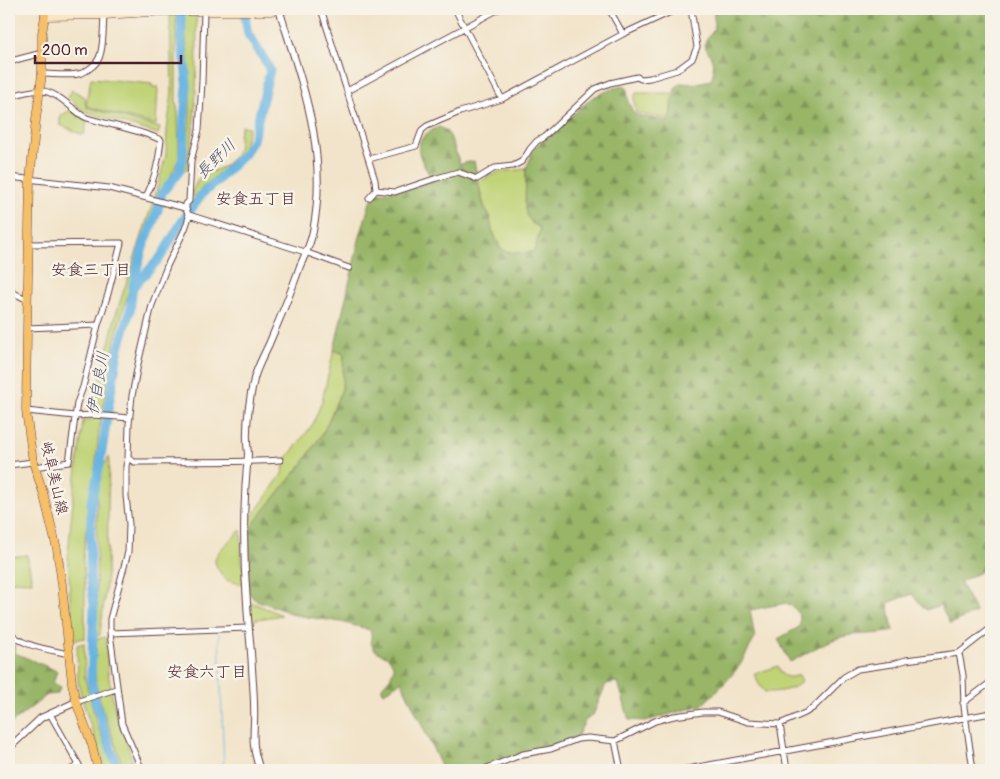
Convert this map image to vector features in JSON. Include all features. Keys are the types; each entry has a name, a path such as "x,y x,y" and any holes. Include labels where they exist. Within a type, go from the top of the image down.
{"main road":[{"path":"45,13 104,15 165,11 282,9"},
{"name":"岐阜美山線","path":"45,13 42,33 42,74 30,180 26,411 34,465 43,492 57,549 76,702 92,745 98,770"}],"street":[{"path":"260,770 252,740 254,712 244,526 248,454 246,443 254,378 293,287 313,232 318,190 316,146 307,98 282,9"},
{"path":"321,9 375,180 376,190 369,198"},
{"path":"455,9 502,99"},
{"path":"347,91 499,9"},
{"path":"610,9 624,34"},
{"path":"368,159 416,146 422,130 427,126 460,112 502,99 624,34 677,9"},
{"path":"376,190 396,192 458,172 477,179 495,168 513,166 521,162 537,141 544,137 595,88 637,77 641,79 650,78 677,70 692,60 697,47 691,9"},
{"path":"184,208 189,201 191,161 200,130 202,11"},
{"path":"42,74 77,74 95,64 101,49 104,15"},
{"path":"9,64 15,60 42,53"},
{"path":"9,97 25,91 40,90 52,93 86,118 148,134 161,140 160,155 148,198"},
{"path":"9,179 109,188 148,198 184,208 189,215 306,252 349,268"},
{"path":"142,770 122,724 115,690 110,619 128,552 129,524 126,496 126,466 130,418 138,364 152,305 167,266 185,229 189,215"},
{"path":"9,465 69,462 77,402 108,294 120,243 29,244"},
{"path":"9,286 14,293 28,300"},
{"path":"27,328 98,325"},
{"path":"26,411 75,416 93,415 130,418"},
{"path":"128,458 134,462 247,462 280,460"},
{"path":"110,633 248,627"},
{"path":"482,770 523,754 551,749 578,739 588,738 615,741 655,721 674,716 718,712 748,722 780,724 814,708 844,677 858,669 959,653 991,628"},
{"path":"9,630 12,635 21,641 69,654"},
{"path":"959,653 963,675 963,703 973,770"},
{"path":"963,703 991,682"},
{"path":"9,748 41,718 76,702 115,690"},
{"path":"682,770 991,713"},
{"path":"50,714 79,765 70,770"},
{"path":"780,724 787,770"},
{"path":"615,741 621,770"}],"green space":[{"path":"184,9 196,9 197,29 195,110 187,170 183,170 189,125 190,97"},
{"path":"714,9 991,9 991,580 982,571 960,582 976,612 950,624 940,605 926,610 912,594 888,603 893,631 839,638 790,662 778,639 799,627 800,620 796,610 786,603 750,610 755,638 740,665 725,683 702,705 646,721 629,720 618,682 606,684 593,715 586,719 578,735 561,744 480,770 443,770 401,681 384,693 382,690 394,668 390,659 374,649 370,630 341,622 295,615 254,599 248,592 249,529 303,463 324,431 342,389 344,354 334,350 359,240 370,202 377,193 408,188 433,181 420,157 419,144 422,138 439,127 445,130 450,136 460,164 474,161 484,206 490,216 491,227 500,248 511,252 532,252 535,250 540,230 527,216 525,209 526,169 534,148 593,97 624,86 627,88 628,102 635,115 669,121 675,88 681,83 693,84 711,80 713,66 711,57 704,45 714,30"},
{"path":"176,14 176,101 179,158 168,182 163,188 136,265 115,339 99,431 83,558 85,638 72,640 68,555 83,421 90,420 116,314 155,196 166,155 172,92 170,15"},
{"path":"91,78 152,84 152,87 158,87 156,125 86,106"},
{"path":"72,90 85,97 86,107 160,128 158,134 84,111 68,97"},
{"path":"636,93 672,93 670,119 636,113 634,100"},
{"path":"71,110 87,121 84,135 60,125 60,116"},
{"path":"241,126 249,127 244,147 232,164 217,174 194,197 191,194 198,179 223,167 233,158 239,147"},
{"path":"526,169 525,209 532,223 539,227 540,230 535,250 532,252 507,252 500,248 491,227 490,216 484,206 478,182 499,172"},
{"path":"334,350 344,354 342,389 324,431 303,463 249,529 249,521 282,474 286,459 313,424 322,401"},
{"path":"109,457 107,575 100,635 96,636 97,489 103,467"},
{"path":"241,530 243,585 226,580 215,562 221,549"},
{"path":"27,555 32,582 9,581 9,557"},
{"path":"251,602 282,615 252,620"},
{"path":"106,637 108,673 115,711 135,770 124,770 96,684 97,639"},
{"path":"9,643 15,646 15,653 57,671 53,683 61,687 57,694 47,695 9,725"},
{"path":"84,643 85,678 96,722 114,770 106,770 85,709 78,682 77,645"},
{"path":"778,666 784,675 792,677 799,675 802,681 790,689 765,692 754,674"}],"waterway":[{"name":"伊自良川","path":"118,770 95,700 91,679 94,606 90,575 91,503 100,464 119,347 130,311 133,286 142,250 158,210 162,193 179,172 183,157 187,86 181,38 180,9"},
{"name":"長野川","path":"134,286 160,258 183,220 203,193 246,152 253,140 270,70 248,34 244,9"},
{"path":"219,633 224,770"}],"district":[{"name":"安食五丁目","path":"256,199"},
{"name":"安食三丁目","path":"91,270"},
{"name":"安食六丁目","path":"207,672"}]}
